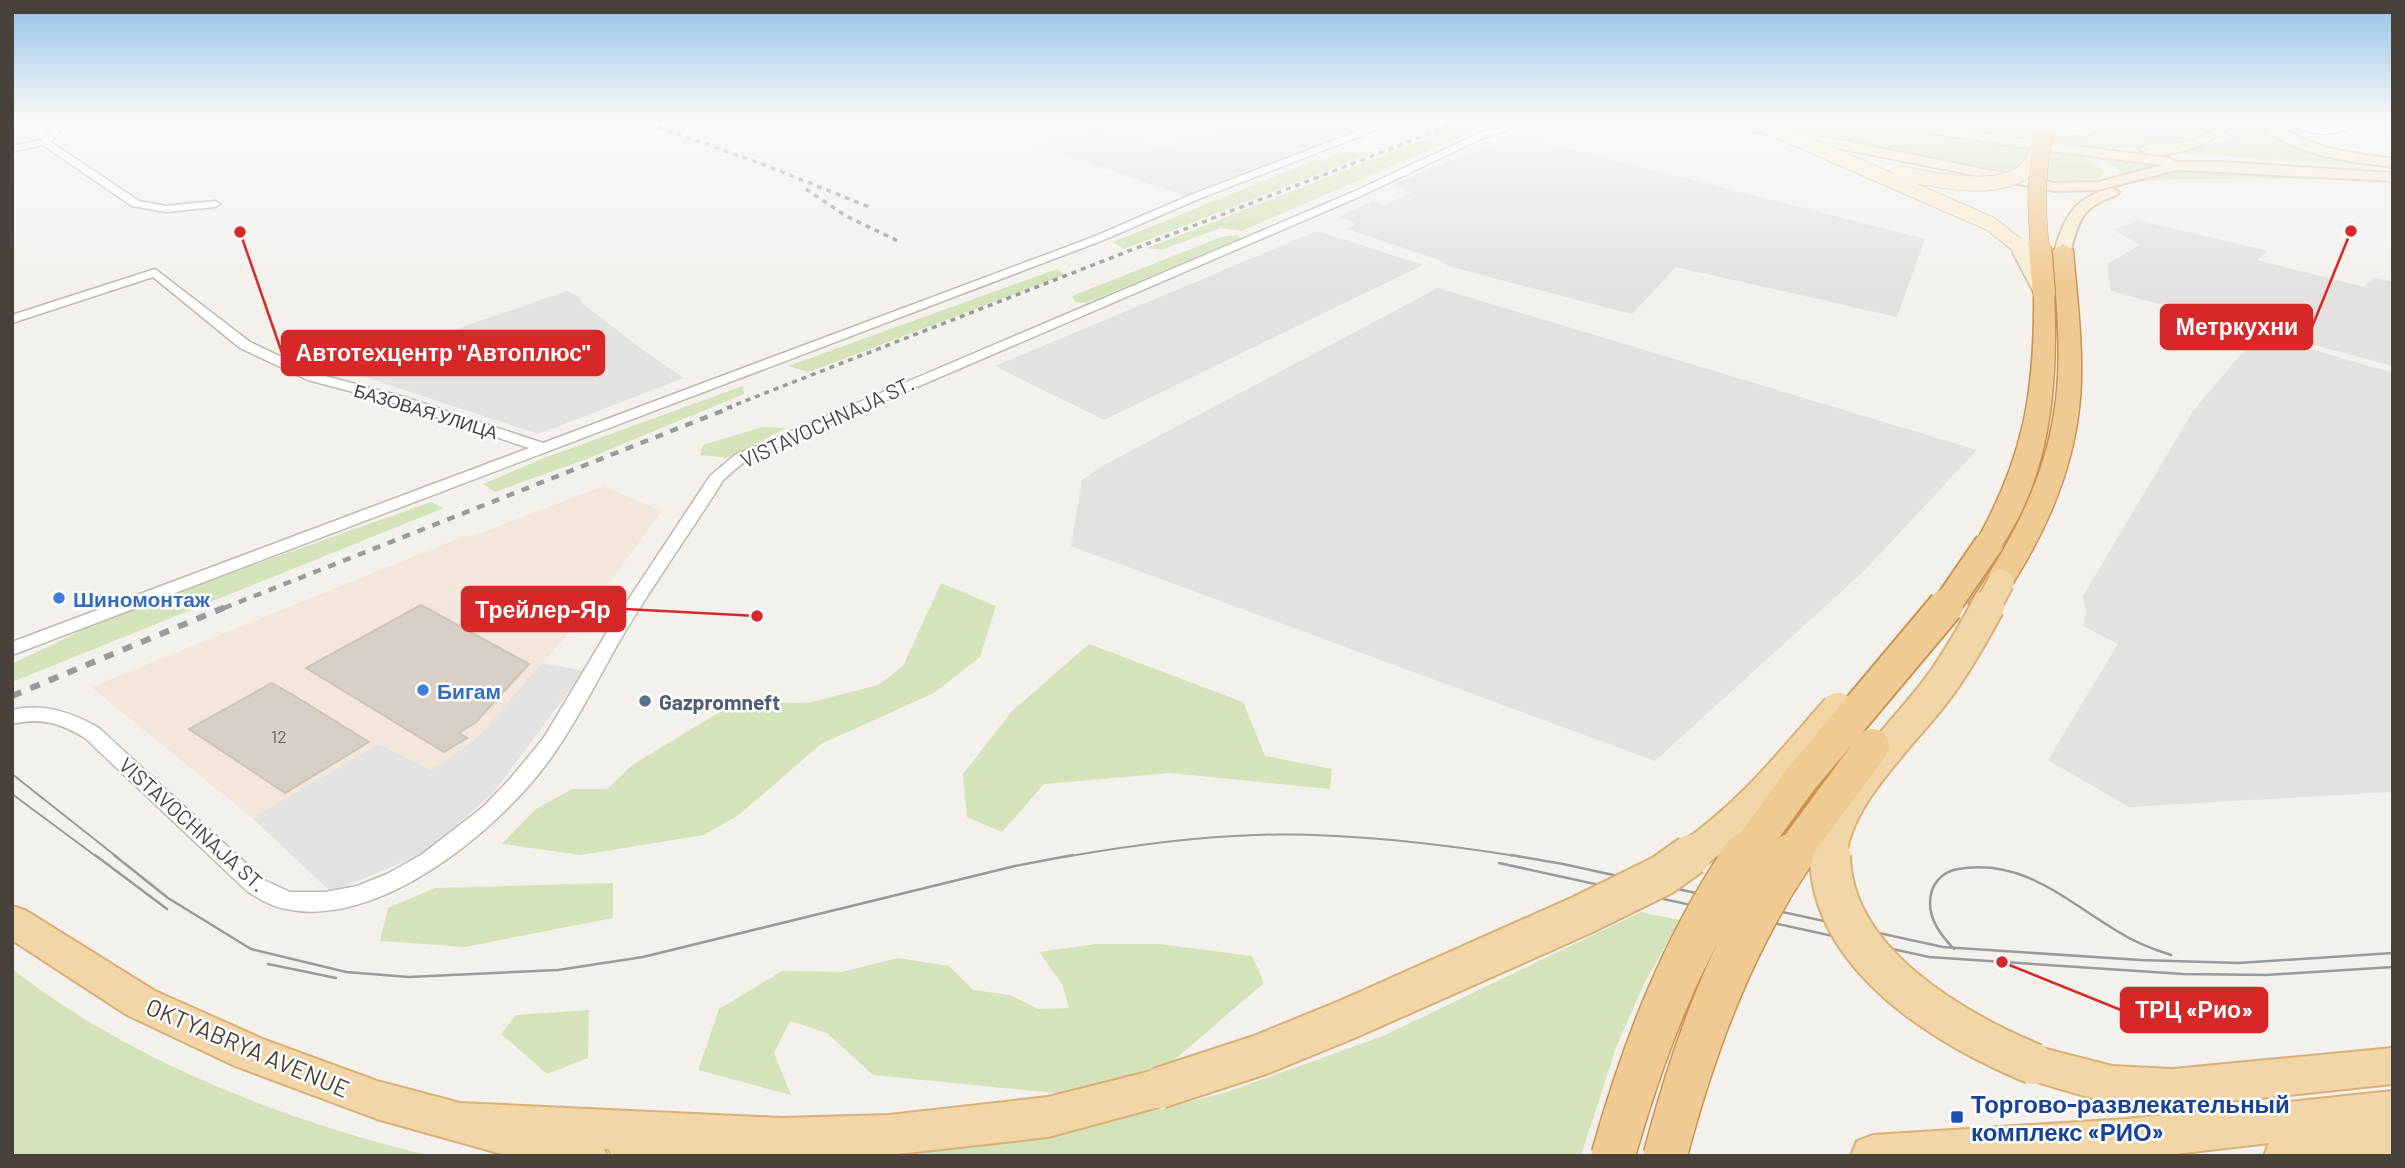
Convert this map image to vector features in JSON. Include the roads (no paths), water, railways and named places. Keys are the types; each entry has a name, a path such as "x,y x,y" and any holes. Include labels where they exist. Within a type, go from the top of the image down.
{"highway":[{"path":"1614,1156 1632,1086 1654,1027 1703,920 1732,872 1798,782 1948,603 1989,544 2018,490 2038,423 2045,370 2044,293 2037,175"},
{"path":"1665,1156 1696,1047 1715,997 1742,939 1831,799 2001,582 2041,507 2051,480 2063,429 2069,374 2057,175"}],"main road":[{"path":"1880,175 1961,209 2001,230 2026,251 2044,293"},
{"path":"1913,175 1947,180 1992,181 2018,175"},
{"path":"1987,175 2039,185 2079,188 2140,175"},
{"path":"2106,184 2117,178 2117,175"},
{"path":"2338,175 2393,178"},
{"path":"2192,182 2393,178"},
{"path":"2063,250 2072,215 2089,200 2124,188 2168,184"},
{"path":"461,1122 781,1138 889,1135 1048,1117 1159,1088 1260,1055 1348,1019 1581,915 1663,875 1726,831 1754,805 1934,597 1989,544"},
{"path":"2001,582 1974,633 1937,690 1845,811 1830,849 1839,902 1877,961 1898,982 1957,1027 2034,1064 2112,1085 2173,1088 2393,1066"},
{"name":"OKTYABRYA AVENUE","path":"12,921 141,1003 250,1053 377,1100 461,1122"},
{"path":"1873,1156 2126,1139 2393,1110"},
{"path":"461,1122 585,1156"},
{"path":"461,1122 692,1156"},
{"path":"2286,1156 2393,1145"}],"street":[{"path":"93,175 136,204 166,209 215,204"},
{"path":"12,649 1097,239 1253,175"},
{"name":"VISTAVOCHNAJA ST.","path":"12,717 25,713 50,713 69,718 92,733 256,886 288,901 336,900 379,886 422,866 463,836 509,795 539,758 579,699 615,633 718,476 740,458 1398,175"},
{"name":"БАЗОВАЯ УЛИЦА","path":"12,319 155,273 245,345 313,377 399,400 543,447"}],"tram line":[{"path":"12,774 117,857"},
{"path":"12,794 97,857"},
{"path":"1064,857 1183,840 1288,835 1389,840 1522,857"},
{"path":"95,855 167,909"},
{"path":"114,855 168,898 251,949 346,972 409,977 558,970 643,957 1015,866 1073,855"},
{"path":"1511,855 1953,948"},
{"path":"1499,863 1929,957 2183,974 2266,975 2393,967"},
{"path":"1953,948 1941,934 1932,916 1930,903 1934,885 1946,873 1981,867 2003,870 2042,884 2130,939 2171,955"},
{"path":"1953,948 2140,960 2238,963 2393,953"},
{"path":"268,964 336,978"}],"railway":[{"path":"788,175 872,208"},
{"path":"727,408 1325,175"},
{"path":"806,189 846,216 900,242"},
{"path":"224,608 732,407"},
{"path":"12,696 228,606"}],"place":[{"name":"Метркухни","path":"2351,231"},
{"name":"Автотехцентр \"Автоплюс\"","path":"240,232"},
{"name":"Шиномонтаж","path":"59,598"},
{"name":"Трейлер-Яр","path":"757,616"},
{"name":"Бигам","path":"423,690"},
{"name":"Gazpromneft","path":"645,701"},
{"name":"ТРЦ «Рио»","path":"2002,962"},
{"name":"Торгово-развлекательный комплекс «РИО»","path":"1957,1117"}]}
